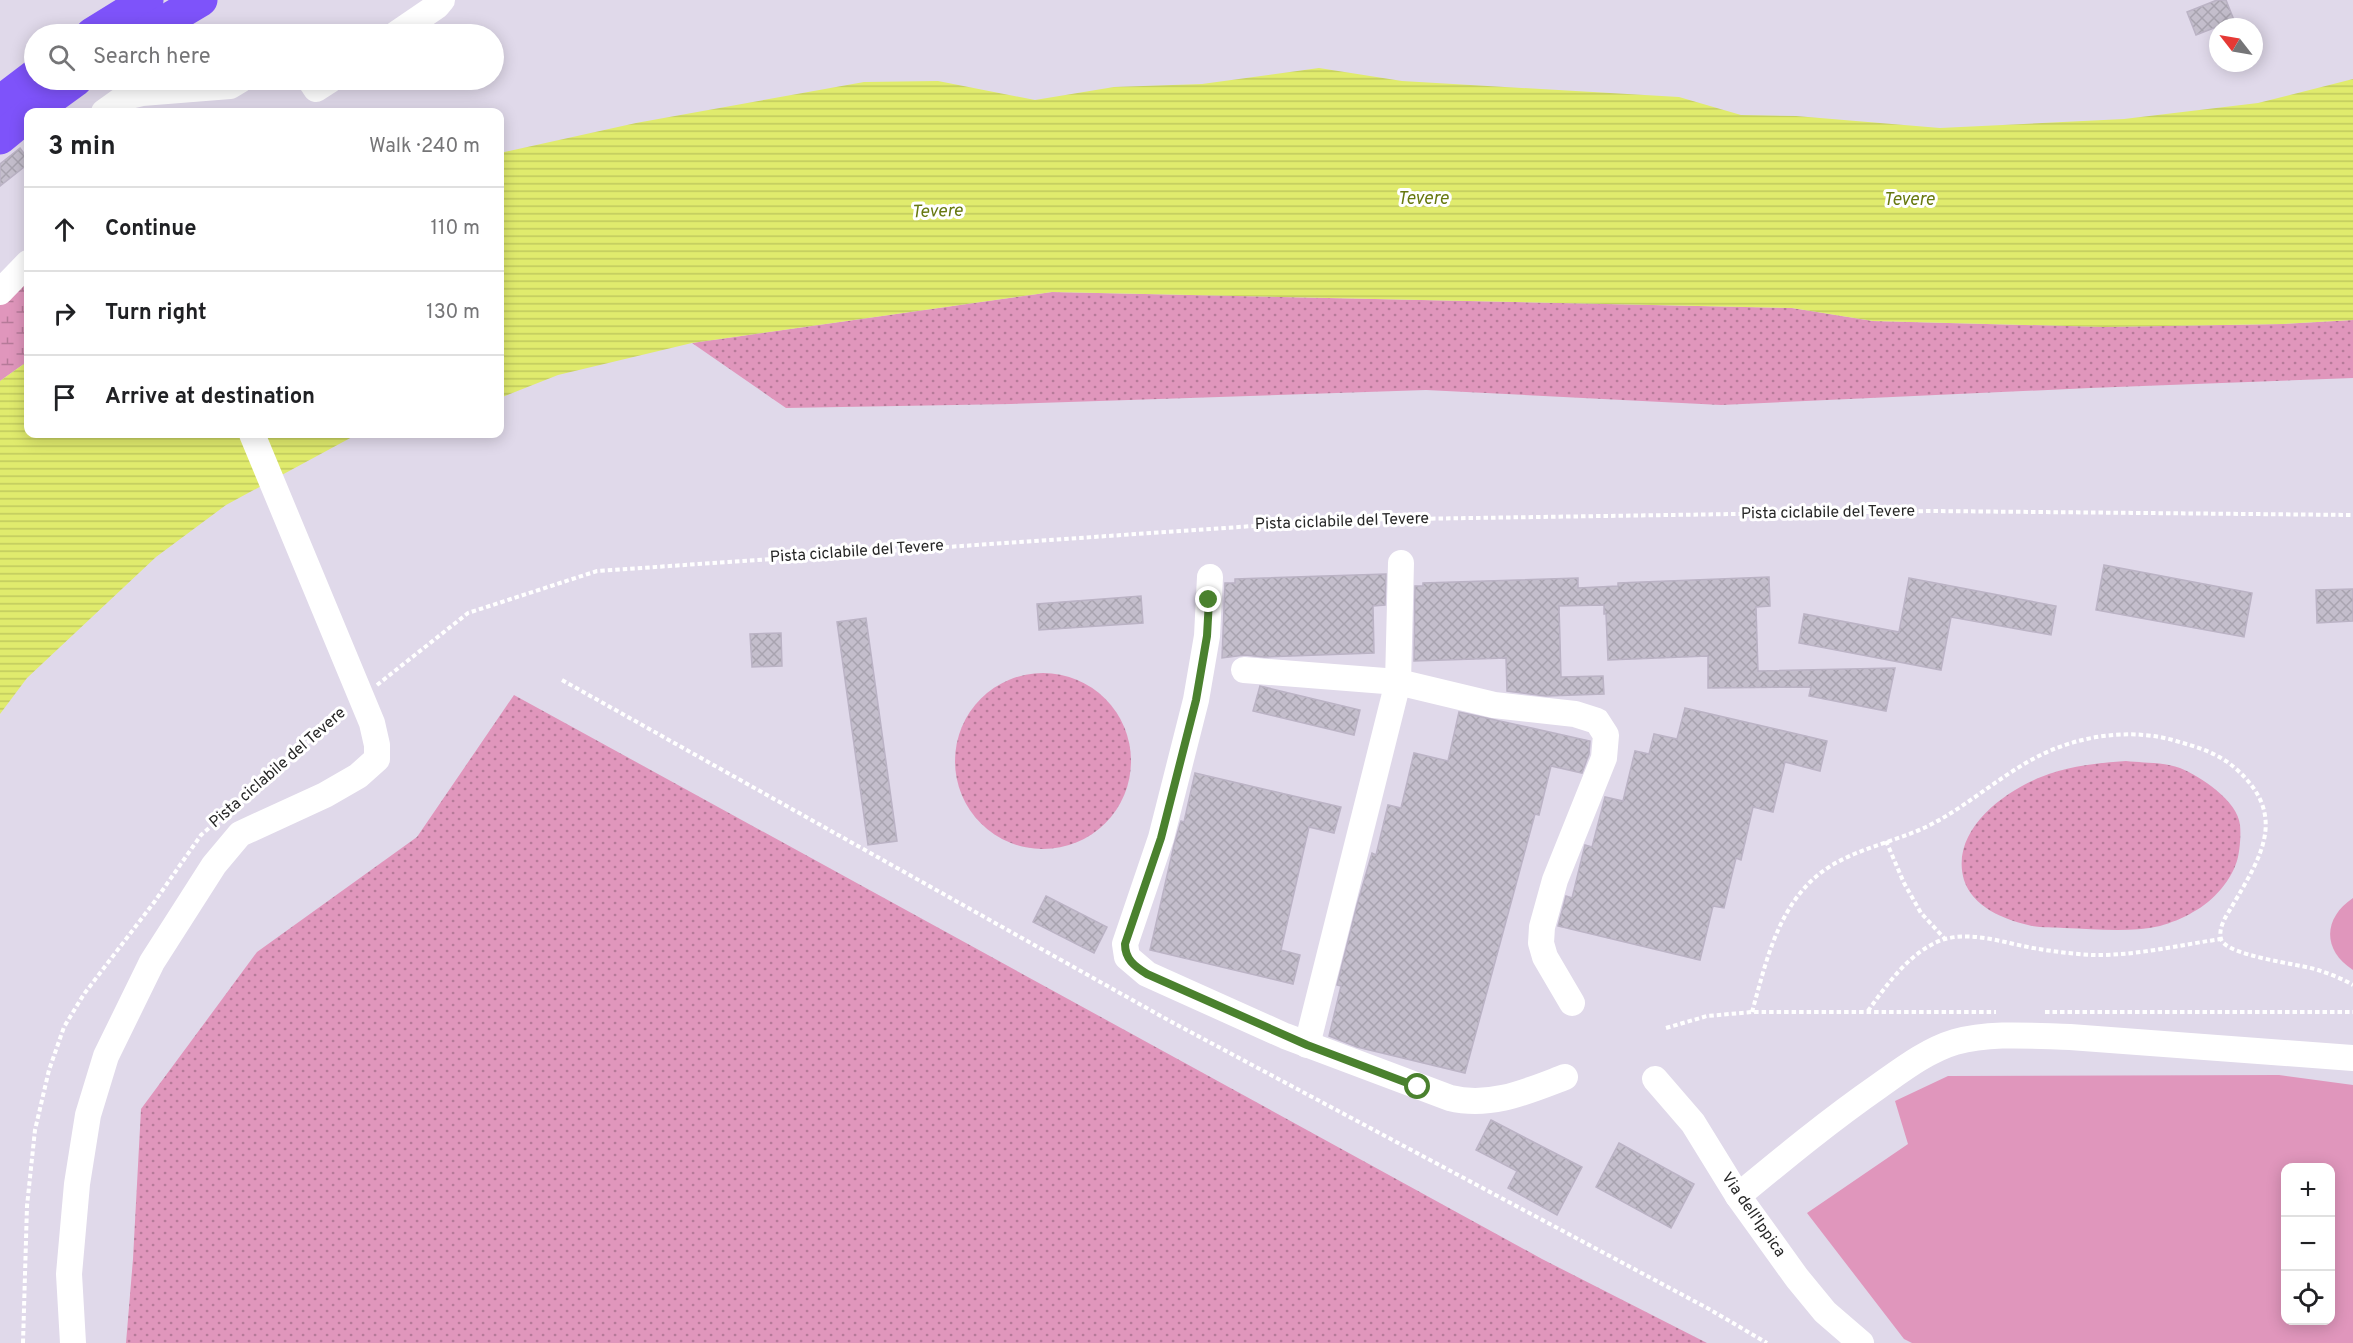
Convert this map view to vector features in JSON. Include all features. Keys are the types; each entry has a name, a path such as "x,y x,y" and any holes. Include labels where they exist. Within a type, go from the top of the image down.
{"highway":[{"path":"108,24 147,0"},
{"path":"161,24 201,0"},
{"path":"0,102 24,84"},
{"path":"38,108 62,90"},
{"path":"0,138 24,119"}],"street":[{"path":"411,24 442,0"},
{"path":"110,108 125,98 142,93 180,90"},
{"path":"0,292 24,267"},
{"path":"73,1343 69,1274 77,1184 88,1115 106,1056 152,962 213,865 240,834 325,795 358,776 377,759 372,723 254,438"},
{"path":"1307,1045 1398,682 1401,563"},
{"path":"1210,577 1207,636 1196,700 1161,838 1127,935 1125,951 1132,963 1147,974 1307,1045 1439,1095 1462,1101 1482,1102 1502,1099 1565,1077"},
{"path":"1244,670 1398,682 1507,708 1583,716 1597,721 1605,731 1606,749 1602,767 1555,880 1542,927 1545,957 1572,1003"},
{"path":"1738,1196 1808,1138 1901,1071 1944,1047 1970,1039 2026,1036 2070,1037 2353,1058"},
{"name":"Via dell'Ippica","path":"1655,1078 1693,1123 1738,1196 1811,1295 1837,1323 1861,1343"}],"path":[{"name":"Pista ciclabile del Tevere","path":"377,685 468,613 597,571 1341,520 1932,511 2353,515"},
{"path":"562,680 1168,1020 1709,1309 1767,1343"},
{"name":"Pista ciclabile del Tevere","path":"201,835 347,709"},
{"path":"1752,1012 1777,932 1797,896 1810,881 1832,865 1938,821 2032,760 2072,744 2103,737 2135,735 2168,738 2201,748 2223,760 2244,777 2261,804 2266,820 2265,841 2261,854 2221,926 2221,939 2227,946 2238,952 2318,970 2353,985"},
{"path":"1886,841 1904,883 1922,913 1945,939"},
{"path":"1868,1012 1890,983 1919,953 1945,939 1987,939 2038,949 2104,955 2221,939"}],"green space":[{"path":"24,280 24,364 0,381 0,303"},
{"path":"1052,292 1792,308 1873,321 2105,327 2283,324 2353,320 2353,378 1721,405 1426,390 1011,404 786,408 692,343"},
{"path":"1043,673 1077,680 1092,688 1105,699 1116,712 1124,727 1131,761 1124,795 1116,810 1105,823 1092,834 1077,842 1043,849 1009,842 994,834 981,823 970,810 962,795 955,761 962,727 970,712 981,699 994,688 1009,680"},
{"path":"514,695 1542,1259 1707,1343 126,1343 141,1109 257,952 417,837"},
{"path":"2126,761 2180,768 2217,790 2233,807 2240,825 2238,857 2227,881 2208,902 2185,916 2160,926 2112,930 2028,925 1999,915 1974,898 1964,880 1962,862 1964,846 1982,816 1995,804 2026,784 2051,773 2083,766"},
{"path":"2353,898 2353,970 2336,953 2331,944 2330,934 2336,915"},
{"path":"2279,1075 2353,1085 2353,1343 1912,1343 1904,1339 1807,1213 1908,1144 1895,1101 1948,1076"}],"water":[{"name":"Tevere","path":"1319,68 1402,81 1679,97 1741,115 1796,116 1940,128 2124,119 2258,103 2353,79 2353,320 2283,324 2105,327 1873,321 1792,308 1052,292 692,343 558,375 504,396 504,152 636,123 864,82 938,81 1035,100 1114,87 1202,84"},
{"path":"24,364 24,438 350,438 226,505 156,557 27,678 0,714 0,381"}],"building":[{"path":"2217,0 2226,0 2233,18 2209,18 2209,30 2196,35 2187,12"},
{"path":"20,148 24,154 24,167 0,186 0,164"},
{"path":"2104,565 2252,593 2244,637 2096,610"},
{"path":"1386,574 1385,605 1373,606 1374,653 1264,657 1245,655 1222,658 1225,583 1235,583 1235,579"},
{"path":"1769,577 1770,606 1756,607 1758,671 1895,668 1886,711 1809,696 1811,687 1708,688 1708,656 1608,660 1604,605 1559,606 1561,677 1603,676 1604,694 1546,696 1507,691 1506,658 1414,661 1415,586 1423,586 1423,583 1578,578 1578,588 1618,586 1618,583"},
{"path":"1909,578 2056,606 2051,635 1951,617 1941,670 1799,643 1804,614 1899,632"},
{"path":"2353,589 2353,621 2317,623 2316,590"},
{"path":"1141,596 1143,623 1039,630 1037,604"},
{"path":"866,618 897,841 868,845 837,622"},
{"path":"781,633 782,666 752,667 750,634"},
{"path":"1260,686 1360,710 1354,735 1253,711"},
{"path":"1685,708 1827,741 1820,771 1785,762 1773,812 1753,807 1741,860 1736,858 1724,908 1713,906 1700,960 1558,926 1566,896 1572,898 1585,845 1592,847 1605,797 1623,801 1635,751 1649,754 1654,734 1677,739"},
{"path":"1459,712 1590,741 1589,754 1582,773 1551,766 1539,815 1535,814 1465,1073 1357,1047 1329,1036 1341,986 1337,985 1357,905 1372,853 1376,855 1388,805 1401,808 1414,753 1448,761"},
{"path":"1195,773 1341,807 1334,833 1309,827 1281,950 1300,955 1293,984 1150,950 1174,845 1181,821 1184,822"},
{"path":"1046,896 1107,927 1094,953 1033,922"},
{"path":"1491,1120 1582,1167 1557,1215 1508,1188 1517,1171 1476,1150"},
{"path":"1619,1143 1694,1184 1671,1228 1596,1187"}],"route":[{"path":"1209,600 1207,636 1196,700 1161,838 1127,935 1125,951 1127,957 1147,974 1285,1036 1418,1087"}]}
